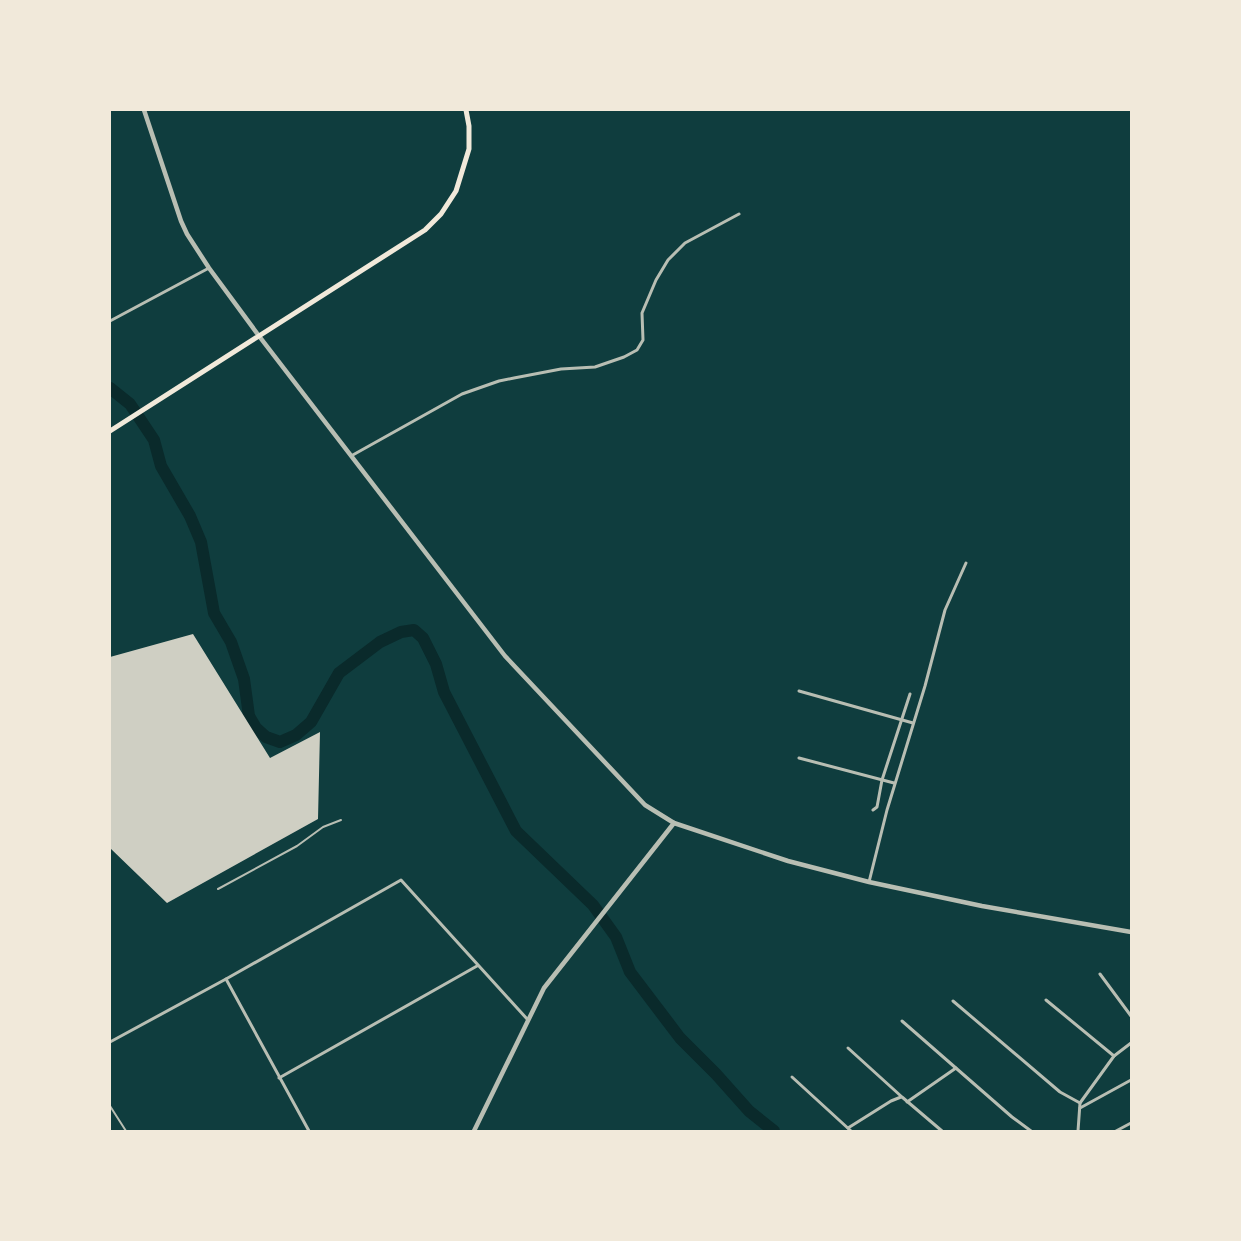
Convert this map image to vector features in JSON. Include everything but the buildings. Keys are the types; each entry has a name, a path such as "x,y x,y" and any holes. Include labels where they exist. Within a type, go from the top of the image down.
{"main road":[{"path":"110,431 425,230 441,214 456,191 469,149 469,126 466,110"}],"street":[{"path":"144,110 181,221 187,234 210,268 259,336 505,656 538,693 596,751 634,796 674,823 788,861 869,882 982,906 1131,932"},
{"path":"351,456 462,394 499,381 560,369 595,367 624,357 637,350 643,340 642,313 656,280 668,260 685,243 739,214"},
{"path":"110,321 210,268"},
{"path":"869,882 894,783 925,686 945,610 966,563"},
{"path":"799,691 913,723"},
{"path":"873,810 877,808 882,780 910,694"},
{"path":"799,758 894,783"},
{"path":"474,1131 544,988 590,927 674,823"},
{"path":"110,1042 401,880 528,1020"},
{"path":"279,1078 478,966"},
{"path":"1100,974 1131,1016"},
{"path":"226,979 309,1131"},
{"path":"953,1000 1060,1092 1080,1103"},
{"path":"1046,1000 1114,1056"},
{"path":"902,1021 1012,1117 1031,1131"},
{"path":"1078,1131 1080,1103 1114,1056 1131,1043"},
{"path":"848,1048 942,1131"},
{"path":"907,1102 956,1068"},
{"path":"792,1077 849,1130 891,1100 902,1097"},
{"path":"1079,1109 1131,1080"},
{"path":"1116,1131 1131,1123"}],"lane":[{"path":"218,890 297,846 324,827 342,820"},
{"path":"110,1106 126,1131"}],"waterway":[{"path":"110,388 130,404 154,440 161,466 190,516 201,542 214,613 231,642 244,679 249,716 256,728 266,737 280,742 296,735 311,722 339,673 380,642 401,632 414,630 423,638 436,664 444,692 516,831 593,905 616,937 630,972 680,1038 749,1111 774,1131"}]}
